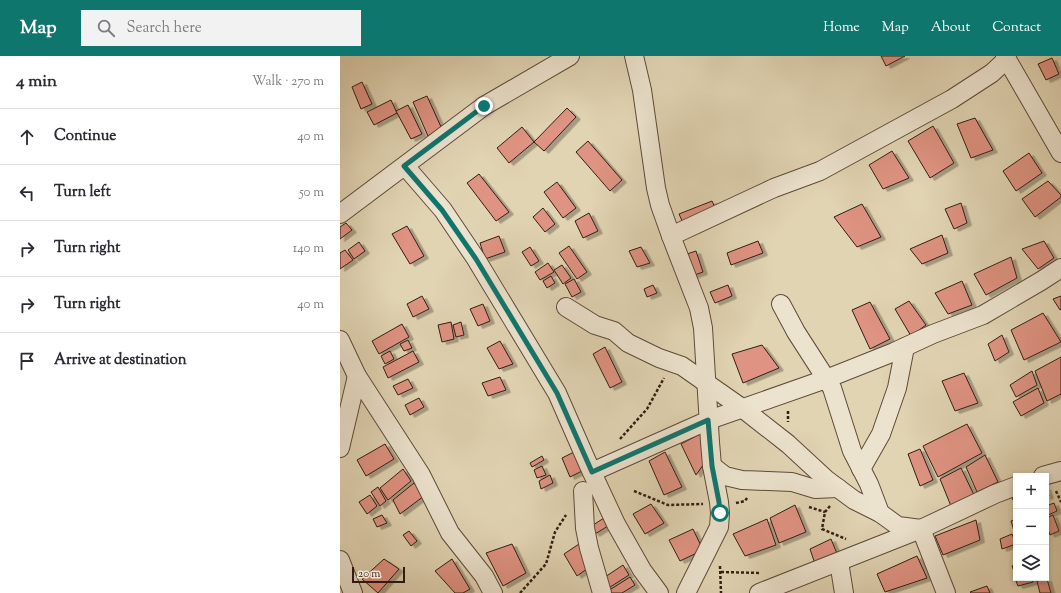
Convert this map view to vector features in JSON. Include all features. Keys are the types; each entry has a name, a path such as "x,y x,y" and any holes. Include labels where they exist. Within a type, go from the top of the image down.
{"street":[{"path":"340,214 484,106 570,56"},
{"path":"634,56 642,90 656,188 660,205 699,308 702,320 708,420 712,466 719,504 719,527 686,593"},
{"path":"671,236 774,188 820,171 952,99 992,73 1006,58 1061,153"},
{"path":"404,166 442,210 476,259 557,393 616,524 642,570 659,593"},
{"path":"592,472 708,420 826,379 933,334 983,315 1061,268"},
{"path":"781,304 796,332 832,388 843,418 852,451 869,484 880,513"},
{"path":"566,307 596,325 614,331 628,342 659,358 682,366 742,408 788,444 827,480 854,500 880,513 898,526 921,529"},
{"path":"340,340 357,376 420,475 450,533 484,576 493,593"},
{"path":"861,469 881,434 897,388 905,347"},
{"path":"340,448 357,376"},
{"path":"712,466 725,476 792,482 814,489 838,488"},
{"path":"1049,474 1061,471"},
{"path":"759,593 921,529 995,494 1013,487"},
{"path":"584,491 585,528 602,593"},
{"path":"921,529 946,593"},
{"path":"340,560 353,593"},
{"path":"838,562 844,593"}],"path":[{"path":"787,392 788,444"},
{"path":"634,491 668,505 719,504 745,501 758,480"}],"building":[{"path":"881,56 905,56 886,66"},
{"path":"1052,58 1059,74 1046,80 1038,64"},
{"path":"362,82 372,104 361,109 352,87"},
{"path":"427,96 442,129 428,136 413,102"},
{"path":"391,100 397,113 374,125 367,112"},
{"path":"408,105 422,134 411,139 396,111"},
{"path":"567,108 576,117 544,151 534,142"},
{"path":"975,118 993,150 971,158 957,124"},
{"path":"933,126 954,163 930,178 908,141"},
{"path":"522,127 534,142 509,163 497,148"},
{"path":"588,141 622,180 610,191 576,152"},
{"path":"892,151 909,178 883,189 869,165"},
{"path":"1029,153 1042,173 1016,191 1003,171"},
{"path":"479,174 509,212 496,221 467,183"},
{"path":"1048,181 1061,195 1061,197 1035,217 1022,199"},
{"path":"557,182 576,208 563,218 544,192"},
{"path":"712,201 716,210 683,223 679,214"},
{"path":"961,203 967,223 954,229 945,209"},
{"path":"862,204 881,237 857,247 834,217"},
{"path":"543,208 555,224 545,232 533,217"},
{"path":"589,213 598,231 583,238 575,221"},
{"path":"346,223 352,230 340,239 340,227"},
{"path":"407,226 424,256 410,264 392,234"},
{"path":"942,235 948,253 922,264 910,249"},
{"path":"499,236 505,252 485,259 480,243"},
{"path":"758,241 763,253 731,265 727,253"},
{"path":"1044,241 1054,258 1038,269 1022,249"},
{"path":"359,242 365,251 354,259 348,250"},
{"path":"569,246 587,272 577,279 559,253"},
{"path":"530,247 539,261 531,266 522,252"},
{"path":"641,247 650,263 637,267 629,251"},
{"path":"345,250 353,260 340,269 340,253"},
{"path":"696,251 703,272 692,276 684,255"},
{"path":"1011,257 1017,278 986,295 974,274"},
{"path":"548,263 554,272 540,280 535,272"},
{"path":"562,265 571,278 563,284 554,270"},
{"path":"551,276 555,283 547,288 543,281"},
{"path":"574,279 581,292 572,297 565,284"},
{"path":"962,281 972,305 948,314 935,293"},
{"path":"653,285 657,293 647,297 644,289"},
{"path":"728,285 732,296 715,303 710,292"},
{"path":"422,296 429,309 413,317 407,304"},
{"path":"1061,296 1061,309 1060,310 1053,299"},
{"path":"909,301 926,325 911,336 895,309"},
{"path":"870,302 890,339 870,349 852,310"},
{"path":"483,304 490,321 478,326 470,309"},
{"path":"1043,313 1061,342 1024,360 1011,330"},
{"path":"451,322 454,339 442,342 438,325"},
{"path":"461,322 464,335 456,337 453,325"},
{"path":"402,324 409,337 379,354 372,341"},
{"path":"1002,335 1009,352 995,361 988,344"},
{"path":"408,340 412,348 404,351 400,344"},
{"path":"500,341 513,364 499,369 487,348"},
{"path":"762,345 779,368 743,383 732,354"},
{"path":"605,347 622,382 610,388 593,354"},
{"path":"390,351 394,359 385,364 381,356"},
{"path":"413,351 419,362 388,378 383,367"},
{"path":"1061,357 1061,394 1047,401 1035,371"},
{"path":"1032,371 1037,385 1016,397 1010,385"},
{"path":"964,373 978,403 955,411 942,381"},
{"path":"500,377 506,390 488,396 482,383"},
{"path":"408,379 413,388 398,395 393,386"},
{"path":"1038,388 1044,403 1021,416 1013,402"},
{"path":"419,398 424,407 410,415 405,405"},
{"path":"967,424 982,453 938,477 923,446"},
{"path":"702,433 708,458 696,475 681,444"},
{"path":"385,444 394,459 366,476 357,460"},
{"path":"920,449 933,480 920,486 908,454"},
{"path":"574,452 582,471 570,477 562,458"},
{"path":"665,452 682,487 664,495 649,461"},
{"path":"985,455 998,482 977,492 966,467"},
{"path":"542,456 544,460 532,467 530,463"},
{"path":"542,466 546,475 537,478 534,470"},
{"path":"961,468 974,495 951,506 940,479"},
{"path":"403,469 411,481 388,500 380,488"},
{"path":"550,475 553,483 541,489 539,481"},
{"path":"414,483 424,496 400,514 393,500"},
{"path":"378,487 386,501 380,506 371,492"},
{"path":"370,495 377,506 367,514 359,502"},
{"path":"1054,503 1057,511 1049,515 1049,505"},
{"path":"651,504 664,523 645,534 633,514"},
{"path":"795,505 806,532 779,543 770,518"},
{"path":"382,515 387,523 377,527 373,519"},
{"path":"1053,515 1059,531 1050,535 1049,532 1049,517"},
{"path":"604,518 608,526 595,534 590,527"},
{"path":"767,519 776,545 745,556 733,534"},
{"path":"976,520 980,540 943,555 935,536"},
{"path":"693,529 703,550 680,561 669,540"},
{"path":"409,531 417,541 411,546 403,535"},
{"path":"1012,534 1013,545 1002,549 1000,539"},
{"path":"831,539 838,556 816,567 810,549"},
{"path":"512,544 526,573 503,586 486,553"},
{"path":"579,544 591,566 577,576 564,554"},
{"path":"917,556 927,578 885,592 877,574"},
{"path":"384,559 399,569 378,593 362,579"},
{"path":"452,559 470,589 463,593 455,593 435,571"},
{"path":"623,565 629,575 607,589 602,579"},
{"path":"630,577 635,585 622,593 609,593 608,591"},
{"path":"1016,581 1033,581 1033,582 1018,586"},
{"path":"1037,581 1048,581 1051,593 1040,593"},
{"path":"987,586 990,593 970,592"}],"route":[{"path":"484,106 404,166 442,210 476,259 557,393 592,472 708,420 712,466 720,513"}]}
